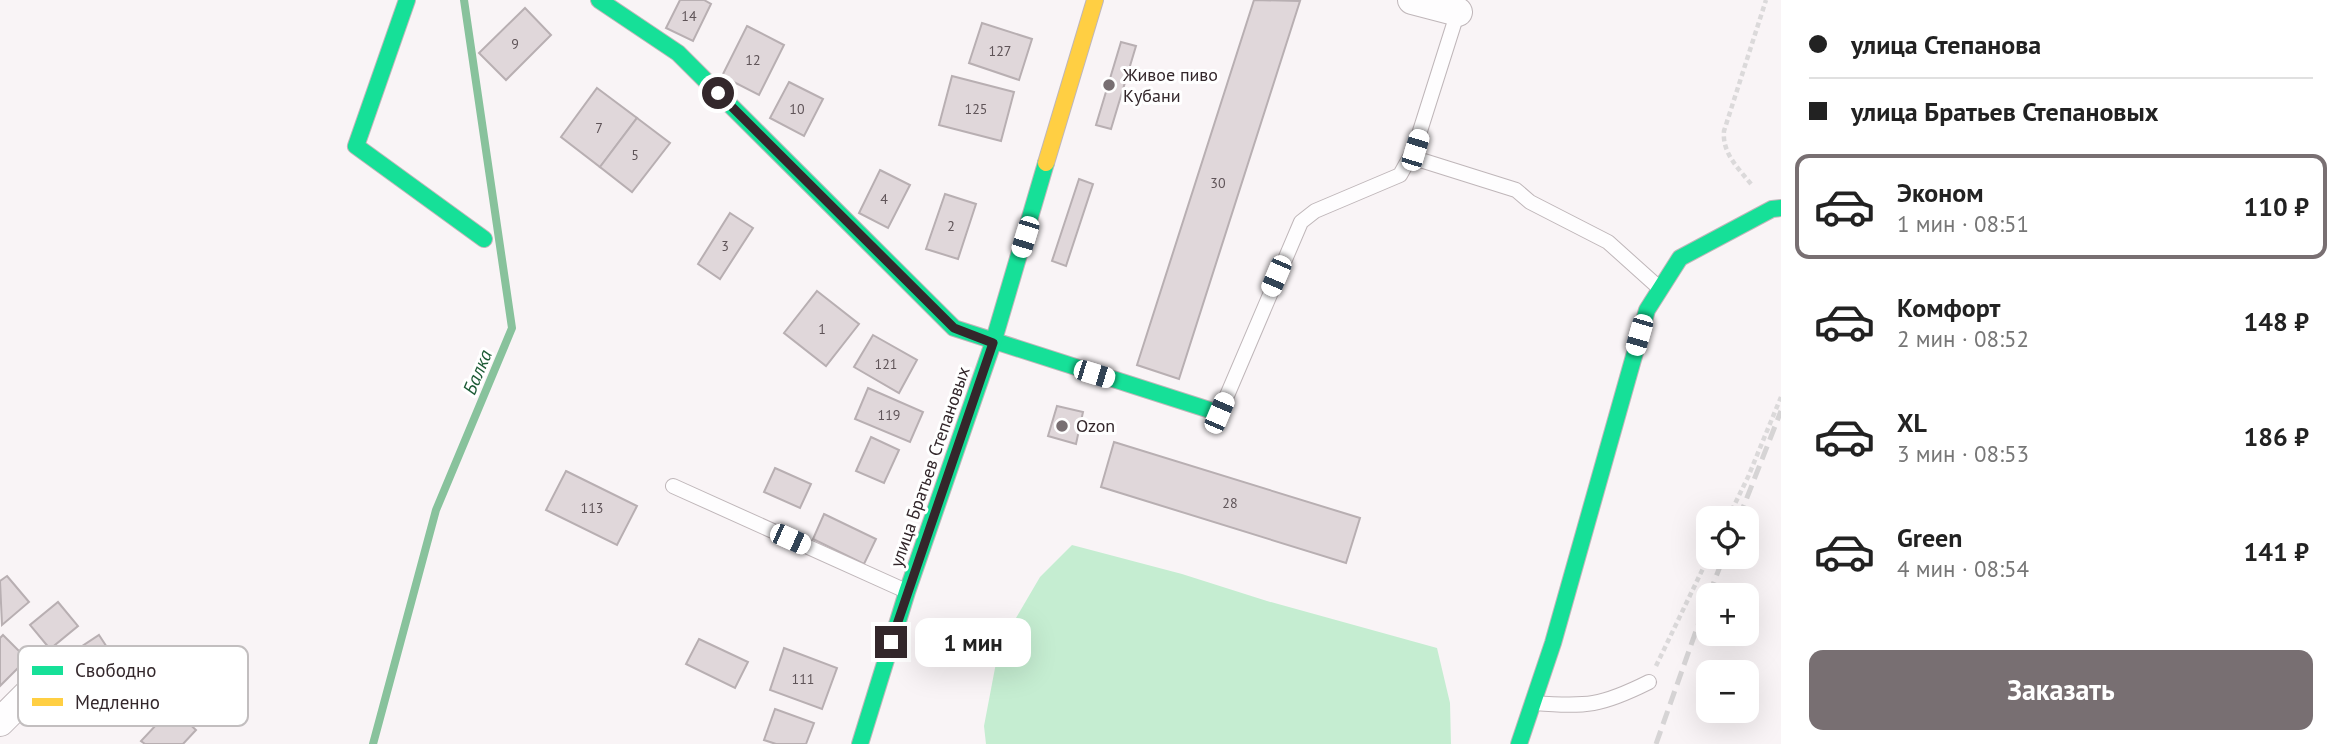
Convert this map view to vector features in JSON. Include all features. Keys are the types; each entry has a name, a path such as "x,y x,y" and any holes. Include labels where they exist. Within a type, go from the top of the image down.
{"street":[{"path":"407,0 356,146 484,239"},
{"name":"улица Братьев Степановых","path":"860,744 907,592 993,343 1096,0"},
{"path":"1412,0 1460,6"},
{"path":"611,4 678,53 954,328 993,343 1219,413"},
{"path":"1519,744 1553,643 1647,310 1659,288 1684,255 1776,209"},
{"path":"0,722 18,704"}],"lane":[{"path":"1219,413 1301,222 1315,211 1400,175 1411,157 1460,6"},
{"path":"1411,157 1516,190 1531,202 1608,242 1659,288"},
{"path":"673,486 907,592"},
{"path":"1532,703 1587,705 1618,697 1648,682"}],"path":[{"path":"1766,0 1724,131 1723,142 1726,151 1776,209"},
{"path":"1734,506 1781,397"},
{"path":"1648,682 1703,569"}],"green space":[{"path":"1072,545 1437,648 1450,703 1451,744 986,744 984,726 999,647 1040,577"}],"building":[{"path":"680,0 704,0 711,4 693,41 666,28"},
{"path":"1254,0 1300,1 1179,379 1137,365"},
{"path":"525,8 551,35 506,80 479,53"},
{"path":"982,23 1032,39 1019,80 969,63"},
{"path":"747,26 784,45 759,95 722,76"},
{"path":"1121,42 1136,46 1111,129 1096,125"},
{"path":"952,76 1014,92 1001,141 939,125"},
{"path":"789,82 823,99 804,136 770,118"},
{"path":"597,88 637,118 600,167 561,137"},
{"path":"637,118 670,143 632,192 600,167"},
{"path":"880,170 910,185 888,228 859,213"},
{"path":"1079,179 1093,184 1066,266 1052,261"},
{"path":"945,194 976,204 958,259 926,249"},
{"path":"730,213 753,228 720,279 698,264"},
{"path":"817,291 859,324 826,366 784,333"},
{"path":"873,335 917,360 899,393 854,367"},
{"path":"868,388 923,412 910,442 855,419"},
{"path":"1057,406 1083,412 1076,444 1048,436"},
{"path":"871,437 899,450 884,483 856,471"},
{"path":"1114,442 1360,518 1346,563 1101,487"},
{"path":"775,468 811,484 800,508 764,492"},
{"path":"566,471 637,506 617,545 546,510"},
{"path":"824,514 876,539 864,564 813,539"},
{"path":"7,576 29,602 2,625 0,581"},
{"path":"58,602 78,626 54,646 48,646 30,625"},
{"path":"3,635 18,650 18,668 0,686 0,638"},
{"path":"99,635 106,646 82,646"},
{"path":"699,639 748,662 735,688 686,664"},
{"path":"784,648 837,668 822,709 770,690"},
{"path":"775,709 814,723 806,744 776,744 764,740"},
{"path":"155,726 192,726 196,730 183,744 145,744 141,741"}],"waterway":[{"name":"Балка","path":"373,744 436,510 512,328 464,0"}],"railway":[{"path":"1744,506 1781,411"},
{"path":"1714,583 1719,569"},
{"path":"1656,744 1696,631"}],"traffic: fast":[{"path":"407,0 356,146 484,239"},
{"path":"599,0 678,53 954,328 1219,413"},
{"path":"860,744 907,592 993,343 1046,163"},
{"path":"1519,744 1553,643 1647,310 1680,258 1772,209 1781,208"}],"traffic: slow":[{"path":"1046,163 1095,0"}],"place":[{"name":"Живое пиво Кубани","path":"1109,85"},
{"name":"Ozon","path":"1062,426"}],"route":[{"path":"718,93 954,328 993,343 891,642"}]}
